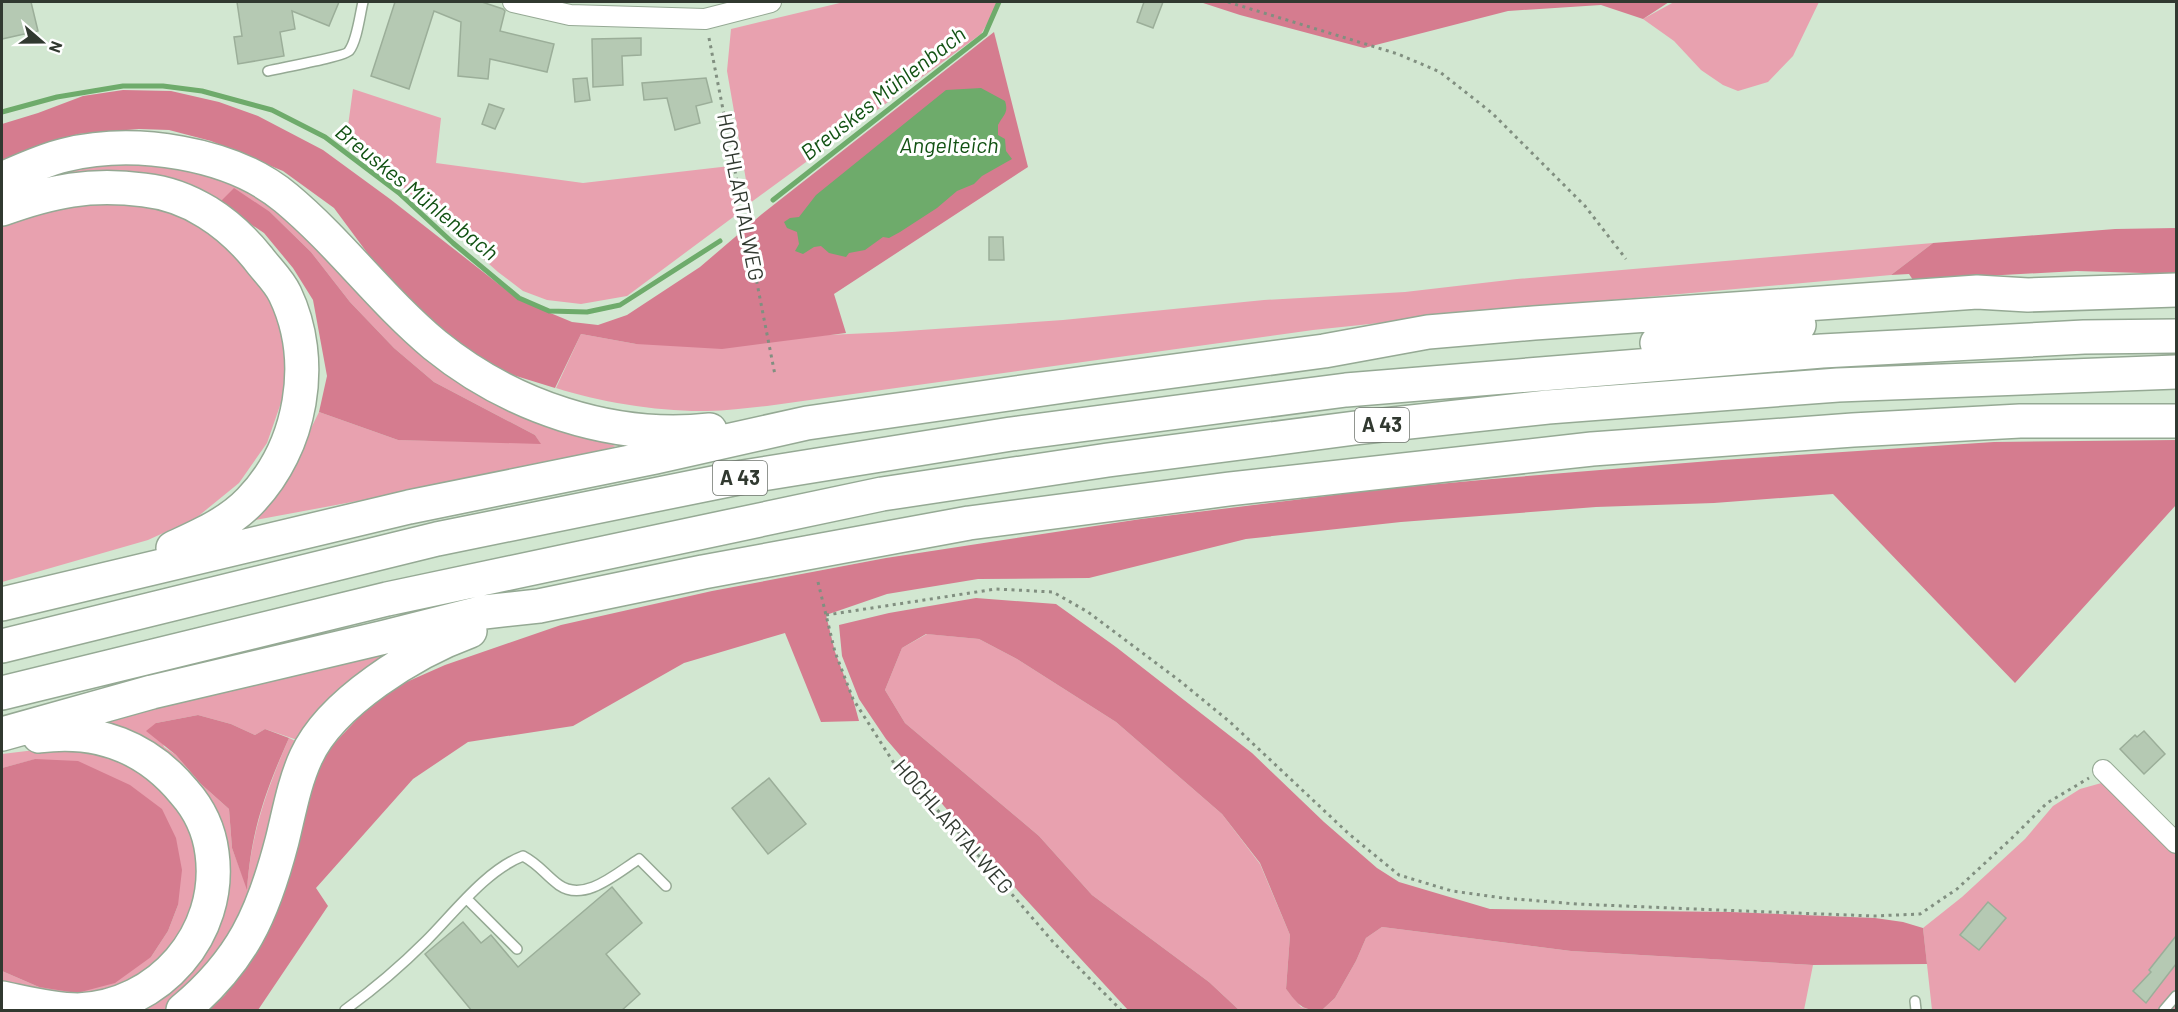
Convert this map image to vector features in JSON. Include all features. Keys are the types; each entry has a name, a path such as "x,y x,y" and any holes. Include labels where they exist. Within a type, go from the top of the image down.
{"highway":[{"path":"2,179 63,155 94,150 155,149 220,164 243,172 284,196 383,298 434,344 469,370 511,394 553,412 623,428 685,433 771,424 807,423"},
{"path":"2,209 35,197 92,186 145,190 173,197 198,207 215,215 248,245 284,292 299,336 301,393 296,416 282,456 270,476 250,501 213,530 95,580"},
{"path":"2,604 409,507 655,457 807,423 1324,351 1428,332 1977,292 2028,295 2176,290"},
{"path":"1491,378 1561,355 2028,295"},
{"name":"A 43","path":"2,645 437,539 743,477 1011,434 1346,390 1822,351 2084,338 2176,336"},
{"name":"A 43","path":"2,693 387,599 882,494 1108,460 1548,407 1838,385 2176,372"},
{"path":"2,734 152,692 484,612 539,606 703,572 969,523 1241,488 1592,449 1853,430 2020,421 2176,421"},
{"path":"183,1011 207,990 234,959 253,928 272,878 306,756 328,724 363,690 391,670 461,634 539,606"},
{"path":"2,741 45,735 100,736 122,743 146,756 174,780 198,808 209,837 213,867 210,903 194,939 174,968 147,991 111,1005 78,1010 40,1006 2,998"}],"street":[{"path":"513,2 570,15 705,19 771,2"},
{"path":"2103,770 2176,843"}],"lane":[{"path":"268,71 296,63 346,54 352,45 363,2"},
{"path":"345,1011 378,985 509,861 523,856 537,864 560,885 572,892 589,890 639,859 666,886"},
{"path":"467,899 517,949"},
{"path":"2164,1011 2176,996"}],"path":[{"path":"1228,2 1398,54 1440,72 1492,113 1585,206 1626,259"},
{"name":"HOCHLARTALWEG","path":"705,19 775,375"},
{"name":"HOCHLARTALWEG","path":"818,582 835,652 853,699 899,771 953,826 1053,943 1121,1011"},
{"path":"826,615 996,589 1053,592 1088,612 1180,681 1230,722 1349,834 1399,875 1452,891 1503,898 1775,913 1874,916 1920,914 1957,889 2047,803 2103,770"}],"shaded area":[{"path":"844,2 997,2 981,34 750,203 727,71 731,29"},
{"path":"1200,2 1669,2 1643,19 1601,5 1508,11 1364,48"},
{"path":"1674,2 1819,2 1793,56 1768,82 1738,91 1723,85 1701,70 1674,41 1643,19"},
{"path":"994,32 1028,167 834,294 846,333 722,349 636,344 581,334 555,388 500,371 440,332 374,262 334,208 283,171 211,141 169,130 139,129 78,134 2,162 2,124 83,96 123,90 171,91 219,102 258,116 323,150 390,199 519,300 572,322 598,325 627,315 700,267 762,214"},
{"path":"353,89 441,118 436,163 583,183 730,166 736,215 627,296 581,304 547,300 523,291 498,272 399,184 346,141"},
{"path":"135,153 246,182 569,432 616,446 577,460 245,522 290,471 319,412 398,440 540,443 535,435 434,382 394,348 350,302 311,252 270,212 219,203 137,173 96,171 2,188"},
{"path":"234,188 270,212 311,252 350,302 394,348 434,382 535,435 541,444 398,440 319,412 327,376 313,300 293,268 264,233 219,203"},
{"path":"117,197 176,207 262,274 288,348 283,397 267,443 239,483 196,518 148,540 2,582 2,221"},
{"path":"2176,228 2176,274 2077,271 1913,280 1909,274 1891,275 1933,243 2115,229"},
{"path":"1933,243 1891,275 1503,310 1313,330 767,406 707,411 650,408 591,398 556,388 581,334 636,344 892,332 1063,320 1264,300 1405,292 1517,279"},
{"path":"2176,440 2176,505 2015,683 1833,494 1714,503 1596,507 1401,522 1246,539 1089,578 978,579 887,594 826,615 835,652 859,721 821,722 785,633 684,663 573,726 468,742 413,779 316,888 328,906 258,1010 208,1010 225,995 262,937 310,785 331,747 374,701 402,684 445,665 561,625 712,591 886,558 1141,519 1374,490 1722,460 1994,442"},
{"path":"976,598 1056,604 1116,647 1252,753 1324,822 1377,868 1399,882 1490,909 1730,912 1875,918 1903,922 1923,928 1927,964 1813,965 1571,951 1382,927 1366,938 1335,998 1322,1010 1305,1008 1286,989 1290,935 1260,863 1222,814 1116,722 1017,659 979,639 926,634 902,648 885,690 905,723 1039,836 1092,895 1209,982 1239,1010 1128,1010 1008,880 886,739 859,699 842,656 839,625 889,613"},
{"path":"927,634 979,639 1017,659 1116,722 1222,814 1260,864 1290,935 1286,989 1301,1007 1311,1010 1239,1010 1209,982 1092,895 1039,836 905,723 885,690 902,648"},
{"path":"419,642 306,743 265,729 255,735 231,724 198,715 156,723 164,747 176,755 201,784 229,809 232,848 247,888 256,830 281,757 289,738 304,745 238,938 168,1010 129,1010 166,990 218,835 85,724"},
{"path":"198,715 231,724 255,735 265,729 289,738 260,812 252,849 247,890 232,848 229,809 201,784 176,755 146,731 156,723"},
{"path":"66,749 114,756 142,767 187,819 196,845 200,879 194,911 168,954 126,984 100,991 77,993 39,990 2,982 2,971 39,987 151,957 168,931 178,905 36,759 2,768 2,754"},
{"path":"35,759 78,761 130,785 162,809 176,838 182,870 178,905 168,931 151,957 115,983 77,993 39,987 2,971 2,768"},
{"path":"2105,782 2176,853 2176,1010 1932,1010 1923,928 1962,897 2025,839 2053,806 2080,789"},
{"path":"1382,927 1571,951 1813,965 1804,1010 1322,1010 1335,998 1366,938"}],"water":[{"name":"Angelteich","path":"981,88 1005,101 1006,111 998,125 998,135 1005,139 1006,151 1012,159 982,176 974,184 957,191 937,208 900,232 889,238 883,237 865,250 849,253 846,257 829,253 821,246 814,247 803,254 795,251 799,244 797,232 787,228 784,222 790,218 799,217 816,195 946,90"}],"building":[{"path":"2,2 31,2 38,31 2,39"},
{"path":"237,2 339,2 329,26 292,11 295,29 280,32 284,56 238,64 234,37 242,36"},
{"path":"395,2 482,2 503,9 505,11 500,31 554,44 547,72 490,59 488,79 458,76 461,22 434,11 409,89 371,76"},
{"path":"1144,2 1163,2 1153,28 1137,22"},
{"path":"641,38 641,55 622,56 623,85 593,87 592,39"},
{"path":"587,78 590,100 575,102 573,79"},
{"path":"706,78 712,102 696,106 700,123 675,130 667,98 644,100 642,83"},
{"path":"489,104 504,109 495,129 482,124"},
{"path":"989,237 1003,237 1004,260 989,260"},
{"path":"2144,731 2165,754 2144,774 2120,749 2135,735 2137,737"},
{"path":"769,778 806,824 768,854 732,808"},
{"path":"612,887 642,923 606,954 640,994 621,1011 472,1011 425,954 463,922 481,943 491,935 518,967"},
{"path":"1988,902 2006,918 1979,950 1960,935"},
{"path":"2176,936 2176,964 2146,1003 2133,991 2151,972 2149,970"}],"waterway":[{"name":"Breuskes Mühlenbach","path":"773,200 985,34 999,2"},
{"name":"Breuskes Mühlenbach","path":"2,112 57,97 123,86 163,86 202,91 272,110 325,137 399,193 453,243 519,298 549,311 587,312 620,305 720,241"}]}
